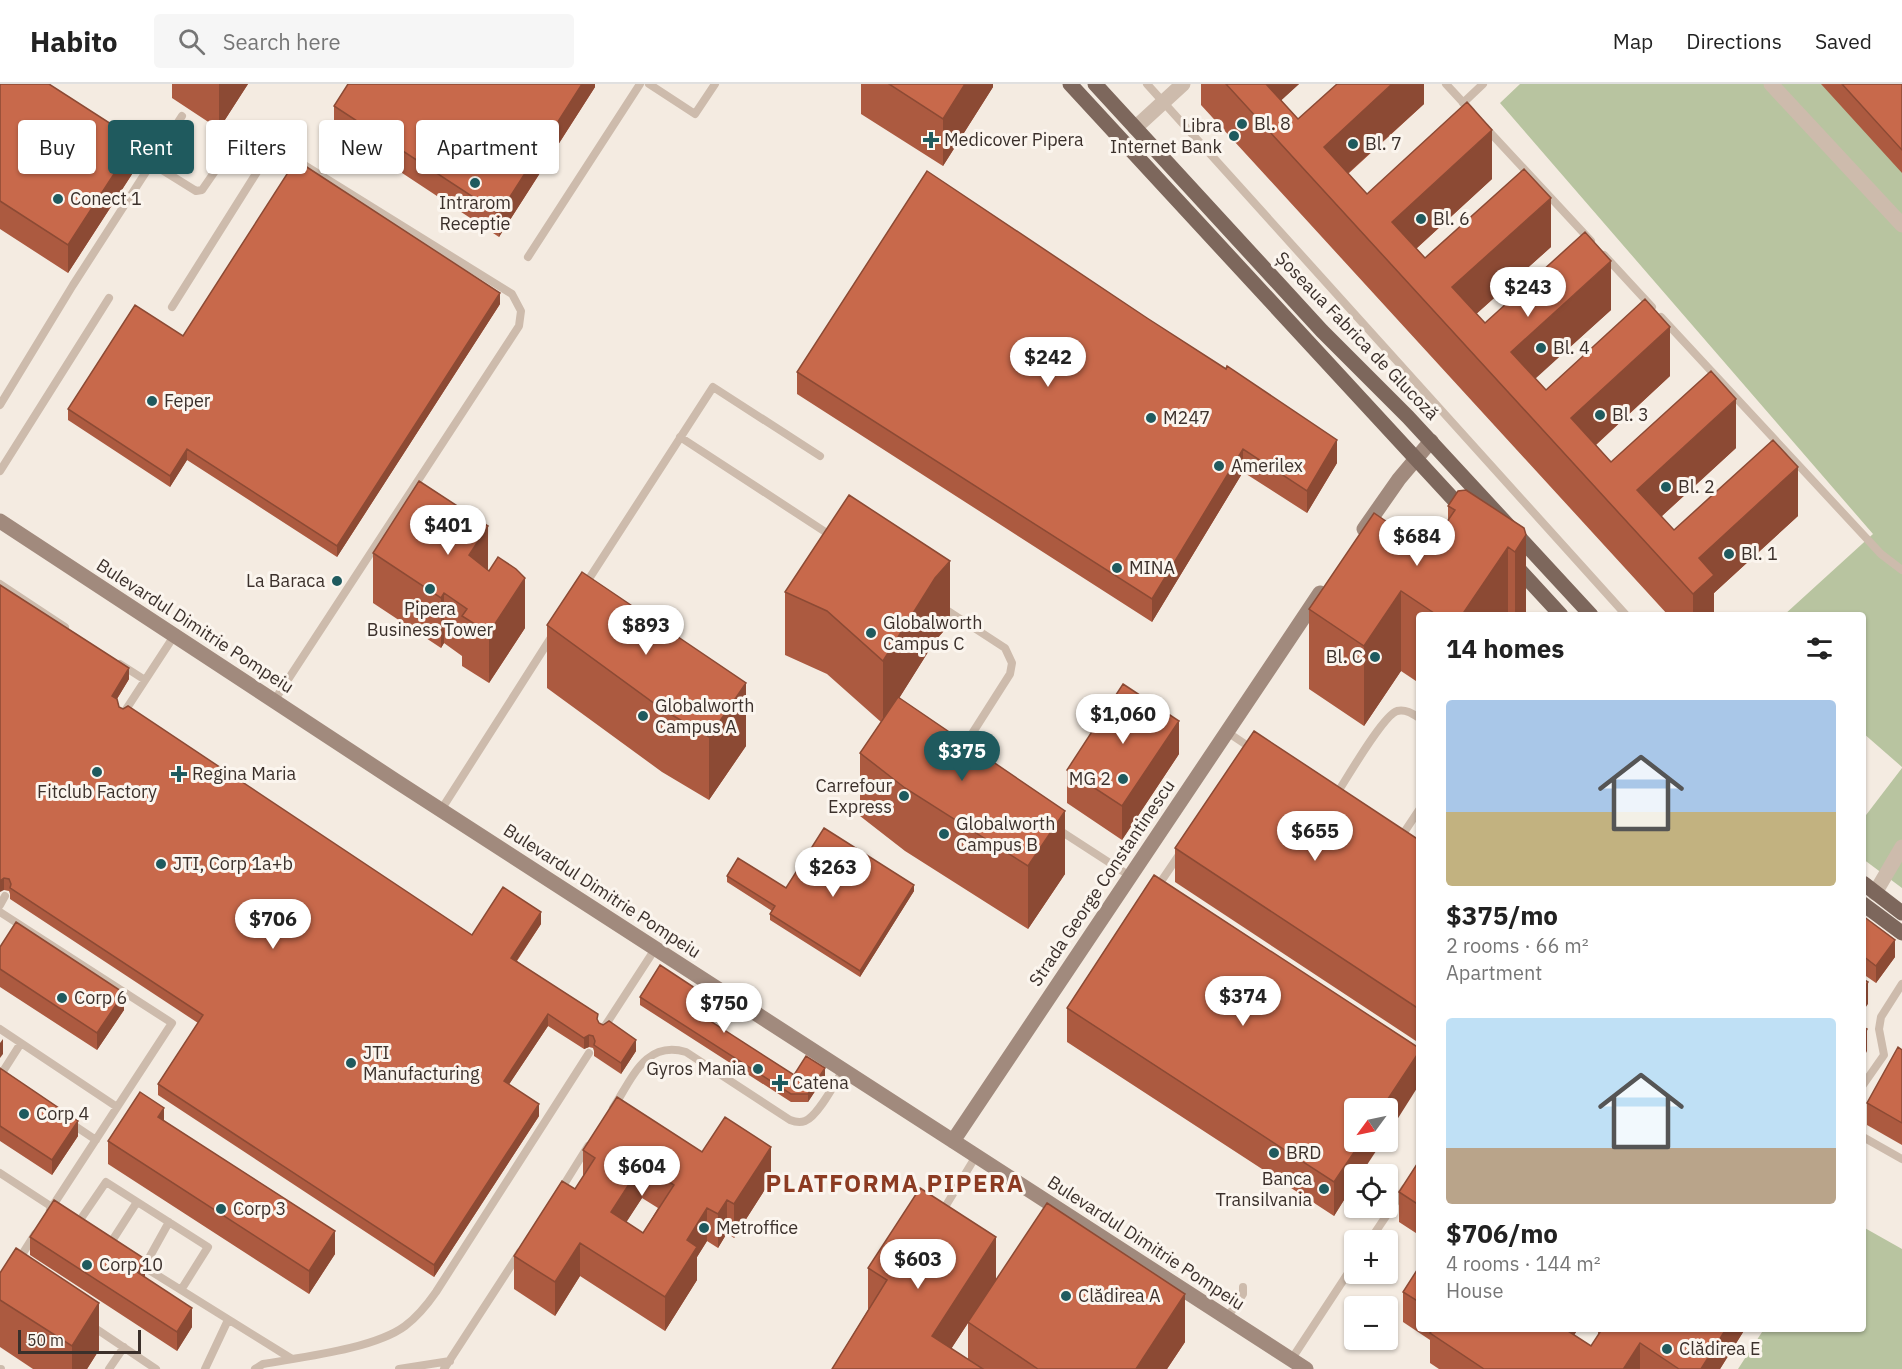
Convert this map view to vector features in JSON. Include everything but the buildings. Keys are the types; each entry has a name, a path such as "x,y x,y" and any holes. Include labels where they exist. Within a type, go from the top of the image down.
{"main road":[{"path":"1070,84 1481,529"},
{"name":"Șoseaua Fabrica de Glucoză","path":"1095,84 1322,331 1431,441 1588,612"},
{"path":"1504,555 1558,612"},
{"path":"1866,886 1902,913"},
{"path":"1866,906 1902,933"}],"street":[{"path":"1135,128 1183,84"},
{"path":"1772,84 1902,225"},
{"path":"1356,541 1388,495 1431,441"},
{"name":"Bulevardul Dimitrie Pompeiu","path":"0,521 655,949 1306,1369"},
{"name":"Strada George Constantinescu","path":"953,1141 1330,579"},
{"path":"1875,893 1900,854"}],"lane":[{"path":"528,257 640,84"},
{"path":"649,84 695,114 715,84"},
{"path":"1147,84 1623,612"},
{"path":"1446,84 1881,554 1902,570"},
{"path":"1463,103 1483,84"},
{"path":"179,120 182,116"},
{"path":"172,307 262,164 267,159 280,154 288,155 512,294 521,311 519,326 274,701"},
{"path":"0,405 144,174"},
{"path":"169,174 196,190 202,190 213,174"},
{"path":"0,471 109,298"},
{"path":"577,598 712,387 820,456"},
{"path":"680,437 838,539"},
{"path":"0,584 77,635"},
{"path":"936,603 1005,648 1012,663 1010,674 961,752 961,759"},
{"path":"441,810 558,628"},
{"path":"123,714 174,636"},
{"path":"116,661 145,680"},
{"path":"1331,802 1384,721 1397,711 1410,712 1416,716"},
{"path":"1227,732 1262,755"},
{"path":"1246,758 1252,748"},
{"path":"1321,795 1341,809"},
{"path":"1395,845 1416,814"},
{"path":"1044,820 1130,876"},
{"path":"1168,901 1162,892 1162,880 1188,842"},
{"path":"0,905 6,896"},
{"path":"0,912 172,1023 46,1216"},
{"path":"603,1029 655,949"},
{"path":"1866,1081 1884,1055 1879,1029 1881,1017 1902,984"},
{"path":"0,1029 117,1107"},
{"path":"10,1083 0,1077 21,1043"},
{"path":"607,1118 644,1061 659,1051 676,1049 686,1052 796,1122 806,1121 814,1114 843,1070"},
{"path":"255,1369 263,1364 368,1344 387,1337 416,1317 436,1292 589,1053"},
{"path":"57,1115 96,1140"},
{"path":"556,1196 594,1137"},
{"path":"1866,1139 1902,1159"},
{"path":"942,1212 976,1156"},
{"path":"0,1173 61,1213"},
{"path":"1377,1230 1413,1176"},
{"path":"69,1218 82,1226 106,1182 208,1246 181,1290"},
{"path":"119,1250 106,1242 137,1202"},
{"path":"144,1267 169,1222"},
{"path":"11,1271 40,1226"},
{"path":"444,1369 524,1246"},
{"path":"127,1256 292,1359"},
{"path":"1291,1360 1344,1279"},
{"path":"1227,1318 1245,1291"},
{"path":"205,1369 228,1320"},
{"path":"86,1322 156,1369"},
{"path":"109,1369 124,1347"},
{"path":"399,1369 450,1361"}],"green space":[{"path":"1520,84 1902,84 1902,767 1866,736 1866,612 1787,612 1873,534 1500,103"},
{"path":"1902,768 1902,888 1866,861 1866,815"},
{"path":"1866,1229 1902,1249 1902,1369 1738,1369 1762,1332 1866,1332"}],"place":[{"name":"Bl. 8","path":"1242,124"},
{"name":"Libra Internet Bank","path":"1234,136"},
{"name":"Medicover Pipera","path":"931,140"},
{"name":"Bl. 7","path":"1353,144"},
{"name":"Intrarom Receptie","path":"475,183"},
{"name":"Conect 1","path":"58,199"},
{"name":"Bl. 6","path":"1421,219"},
{"name":"Bl. 4","path":"1541,348"},
{"name":"Feper","path":"152,401"},
{"name":"Bl. 3","path":"1600,415"},
{"name":"M247","path":"1151,418"},
{"name":"Amerilex","path":"1219,466"},
{"name":"Bl. 2","path":"1666,487"},
{"name":"Bl. 1","path":"1729,554"},
{"name":"MINA","path":"1117,568"},
{"name":"La Baraca","path":"337,581"},
{"name":"Pipera Business Tower","path":"430,589"},
{"name":"Globalworth Campus C","path":"871,633"},
{"name":"Bl. C","path":"1375,657"},
{"name":"Globalworth Campus A","path":"643,716"},
{"name":"Fitclub Factory","path":"97,772"},
{"name":"Regina Maria","path":"179,774"},
{"name":"MG 2","path":"1123,779"},
{"name":"Carrefour Express","path":"904,796"},
{"name":"Globalworth Campus B","path":"944,834"},
{"name":"JTI, Corp 1a+b","path":"161,864"},
{"name":"Corp 6","path":"62,998"},
{"name":"JTI Manufacturing","path":"351,1063"},
{"name":"Gyros Mania","path":"758,1069"},
{"name":"Catena","path":"780,1083"},
{"name":"Corp 4","path":"24,1114"},
{"name":"BRD","path":"1274,1153"},
{"name":"Banca Transilvania","path":"1324,1189"},
{"name":"Corp 3","path":"221,1209"},
{"name":"Metroffice","path":"704,1228"},
{"name":"Corp 10","path":"87,1265"},
{"name":"Clădirea A","path":"1066,1296"},
{"name":"Clădirea E","path":"1667,1349"}],"district":[{"name":"PLATFORMA PIPERA","path":"895,1184"}]}
